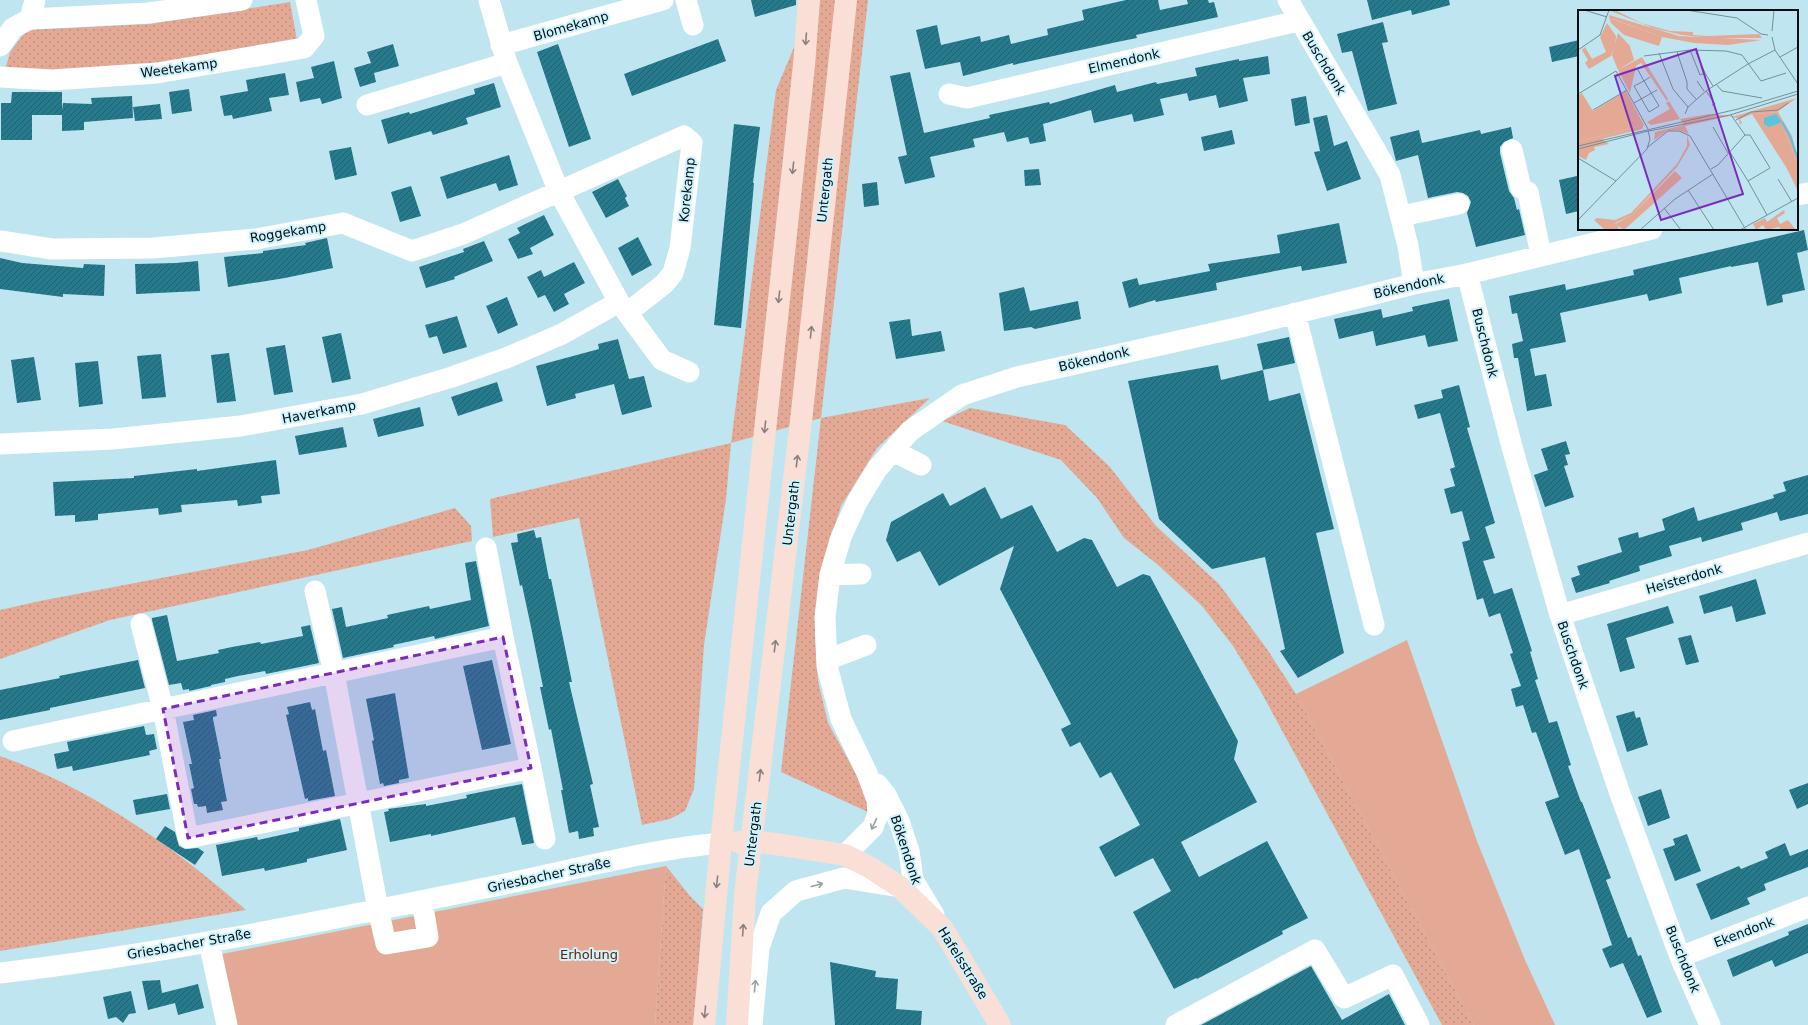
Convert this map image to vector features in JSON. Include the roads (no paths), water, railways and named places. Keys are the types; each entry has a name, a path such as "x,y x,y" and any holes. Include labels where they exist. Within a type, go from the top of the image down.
{"main road":[{"path":"704,1025 721,843 804,65 809,0"},
{"name":"Untergath","path":"737,1025 745,895 753,841 802,412 846,0"},
{"name":"Hafelsstraße","path":"721,843 753,841 845,855 871,868 900,887 943,929 1000,1025"}],"street":[{"path":"0,46 13,28 32,9 148,13 242,0"},
{"name":"Weetekamp","path":"0,76 52,80 157,73 304,48 314,36 306,0"},
{"path":"489,0 504,54 559,192 623,308 662,360 689,372"},
{"name":"Blomekamp","path":"504,54 663,0"},
{"path":"686,0 693,25"},
{"name":"Buschdonk","path":"1288,0 1298,21 1390,175 1408,246 1414,284"},
{"name":"Elmendonk","path":"949,94 967,98 1298,21"},
{"path":"368,105 504,54"},
{"name":"Korekamp","path":"559,192 684,136 692,143 680,248 673,274 664,284 623,308"},
{"path":"1512,150 1521,188 1528,192 1541,255"},
{"name":"Roggekamp","path":"0,241 52,249 153,248 256,239 343,223 412,251 463,234 559,192"},
{"path":"1798,195 1808,193"},
{"path":"1401,216 1459,204"},
{"name":"Bökendonk","path":"845,855 873,827 878,814 877,800 867,773 841,719 827,660 825,618 830,575 840,538 857,502 877,469 910,431 962,395 1017,377 1414,284 1468,274 1648,230"},
{"name":"Buschdonk","path":"1468,274 1512,447 1560,615 1619,791 1680,957 1710,1025"},
{"name":"Haverkamp","path":"0,444 112,439 241,426 362,404 452,377 506,358 623,308"},
{"path":"1295,313 1374,625"},
{"path":"893,451 921,464"},
{"name":"Heisterdonk","path":"1560,615 1808,543"},
{"path":"486,548 503,638 545,839"},
{"path":"830,575 861,574"},
{"path":"315,592 334,673 378,909 386,944 428,937 422,901"},
{"path":"141,624 163,709 188,838 531,768"},
{"path":"13,741 503,638"},
{"path":"827,660 866,645"},
{"name":"Bökendonk","path":"867,773 886,795 899,821 909,851 913,880 943,929"},
{"name":"Griesbacher Straße","path":"0,973 209,942 422,901 682,847 721,843"},
{"path":"752,1025 759,948 771,913 796,891 844,878 900,887"},
{"name":"Ekendonk","path":"1680,957 1808,907"},
{"path":"209,942 227,1025"},
{"path":"1176,1025 1315,950 1344,998 1393,975 1419,1025"}],"park label":[{"name":"Erholung","path":"589,954"}]}
